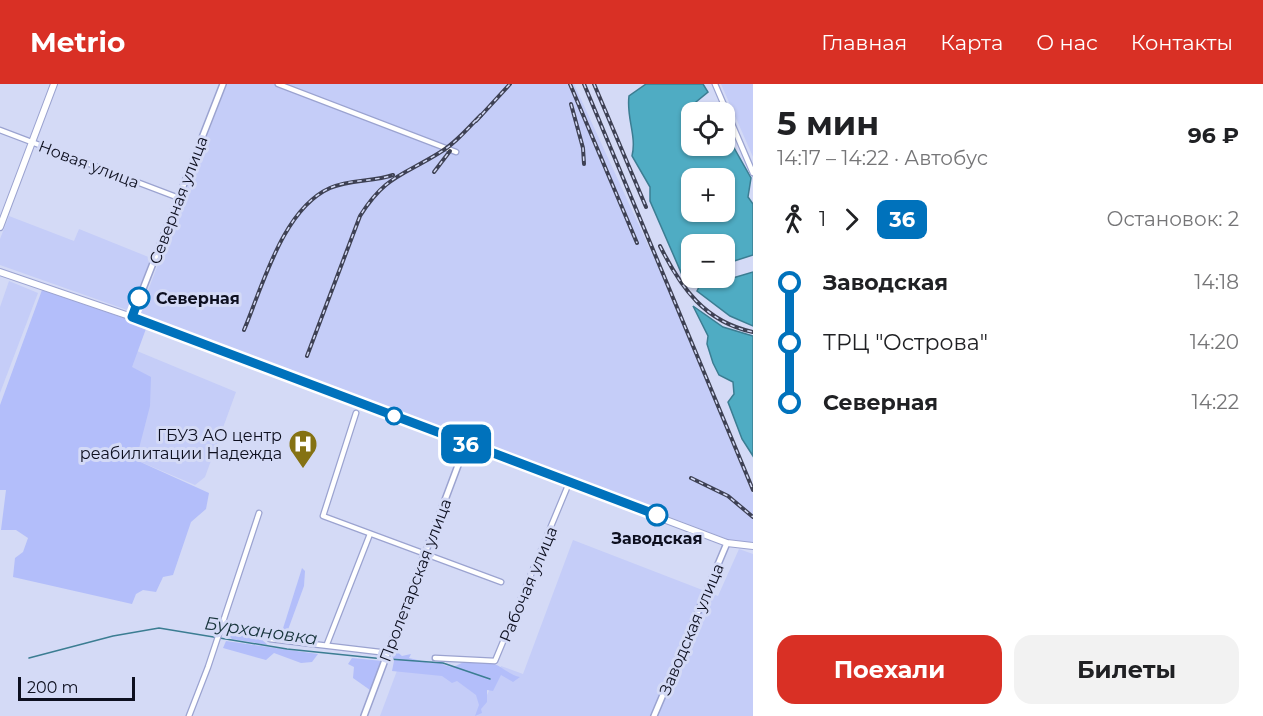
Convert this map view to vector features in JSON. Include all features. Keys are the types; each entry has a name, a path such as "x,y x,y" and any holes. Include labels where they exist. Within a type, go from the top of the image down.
{"main road":[{"path":"0,227 54,84"},
{"path":"0,272 132,317 727,543 753,546"}],"street":[{"name":"Северная улица","path":"132,317 223,84"},
{"path":"278,84 456,152"},
{"path":"715,84 753,173"},
{"name":"Новая улица","path":"0,130 179,198"},
{"path":"356,413 323,516 501,582"},
{"name":"Пролетарская улица","path":"364,716 466,444"},
{"name":"Рабочая улица","path":"435,658 495,662 569,483"},
{"path":"189,716 259,513"},
{"path":"327,644 370,534"},
{"name":"Заводская улица","path":"654,716 727,543"},
{"path":"270,639 327,644 387,657"}],"shaded area":[{"path":"227,84 574,84 666,284 753,495 753,543 730,540 139,314"},
{"path":"646,84 703,84 708,92 696,102 681,102 681,156 735,156 735,150 751,178 748,197 753,204 753,255 735,261 735,234 681,234 681,272 650,201 650,187 632,156 633,141 629,96"},
{"path":"721,84 753,84 753,157 735,116 735,102 729,102"},
{"path":"9,216 74,241 79,229 151,258 130,311 0,265 0,239"},
{"path":"753,272 753,326 730,316 697,291 698,288 735,288 735,277"},
{"path":"9,281 38,293 0,393 0,307"},
{"path":"42,290 147,326 132,367 151,377 150,406 136,460 209,493 206,509 191,522 173,575 163,577 156,592 143,590 136,594 132,604 13,577 15,558 23,552 28,538 16,530 1,530 6,490 0,490 0,405"},
{"path":"693,306 723,327 753,336 753,456 742,439 728,402 734,394 733,382 719,375 707,344 708,336"},
{"path":"137,351 236,392 205,477 195,485 136,460 131,368"},
{"path":"573,540 718,596 739,549 753,554 753,716 380,716 398,668 445,670 487,695 501,666 523,674"},
{"path":"302,568 305,571 304,586 285,638 280,638"},
{"path":"232,631 261,639 268,645 232,639 229,636"},
{"path":"226,641 318,654 312,662 301,663 274,653 266,660 223,648"},
{"path":"394,649 402,656 411,654 409,658 430,663 442,661 444,665 449,666 468,662 490,663 520,677 513,682 501,675 493,691 487,690 487,702 481,709 482,713 475,716 479,705 476,695 457,681 452,683 442,676 392,671 394,661 391,653"},
{"path":"352,658 383,661 370,690 353,678 354,667 348,664"}],"waterway":[{"name":"Бурхановка","path":"29,658 113,636 159,628 287,649 384,659"},
{"name":"Бурхановка","path":"389,659 443,663 490,679"}],"railway":[{"path":"476,121 510,84"},
{"path":"570,84 637,243"},
{"path":"584,84 753,490"},
{"path":"594,84 646,207"},
{"path":"571,104 583,148 584,164"},
{"path":"307,356 360,216 369,203 395,178 450,145 481,115"},
{"path":"434,172 450,151"},
{"path":"244,330 276,250 299,213 314,198 330,188 345,183 393,175"},
{"path":"660,246 677,276 696,301 721,320 753,332"},
{"path":"691,478 728,496 753,517"}],"bus line":[{"name":"36","path":"139,298 132,317 327,389 542,474 657,515"}],"place":[{"name":"Северная","path":"139,298"},
{"name":"ГБУЗ АО центр реабилитации Надежда","path":"303,470"},
{"name":"Заводская","path":"657,515"}]}
